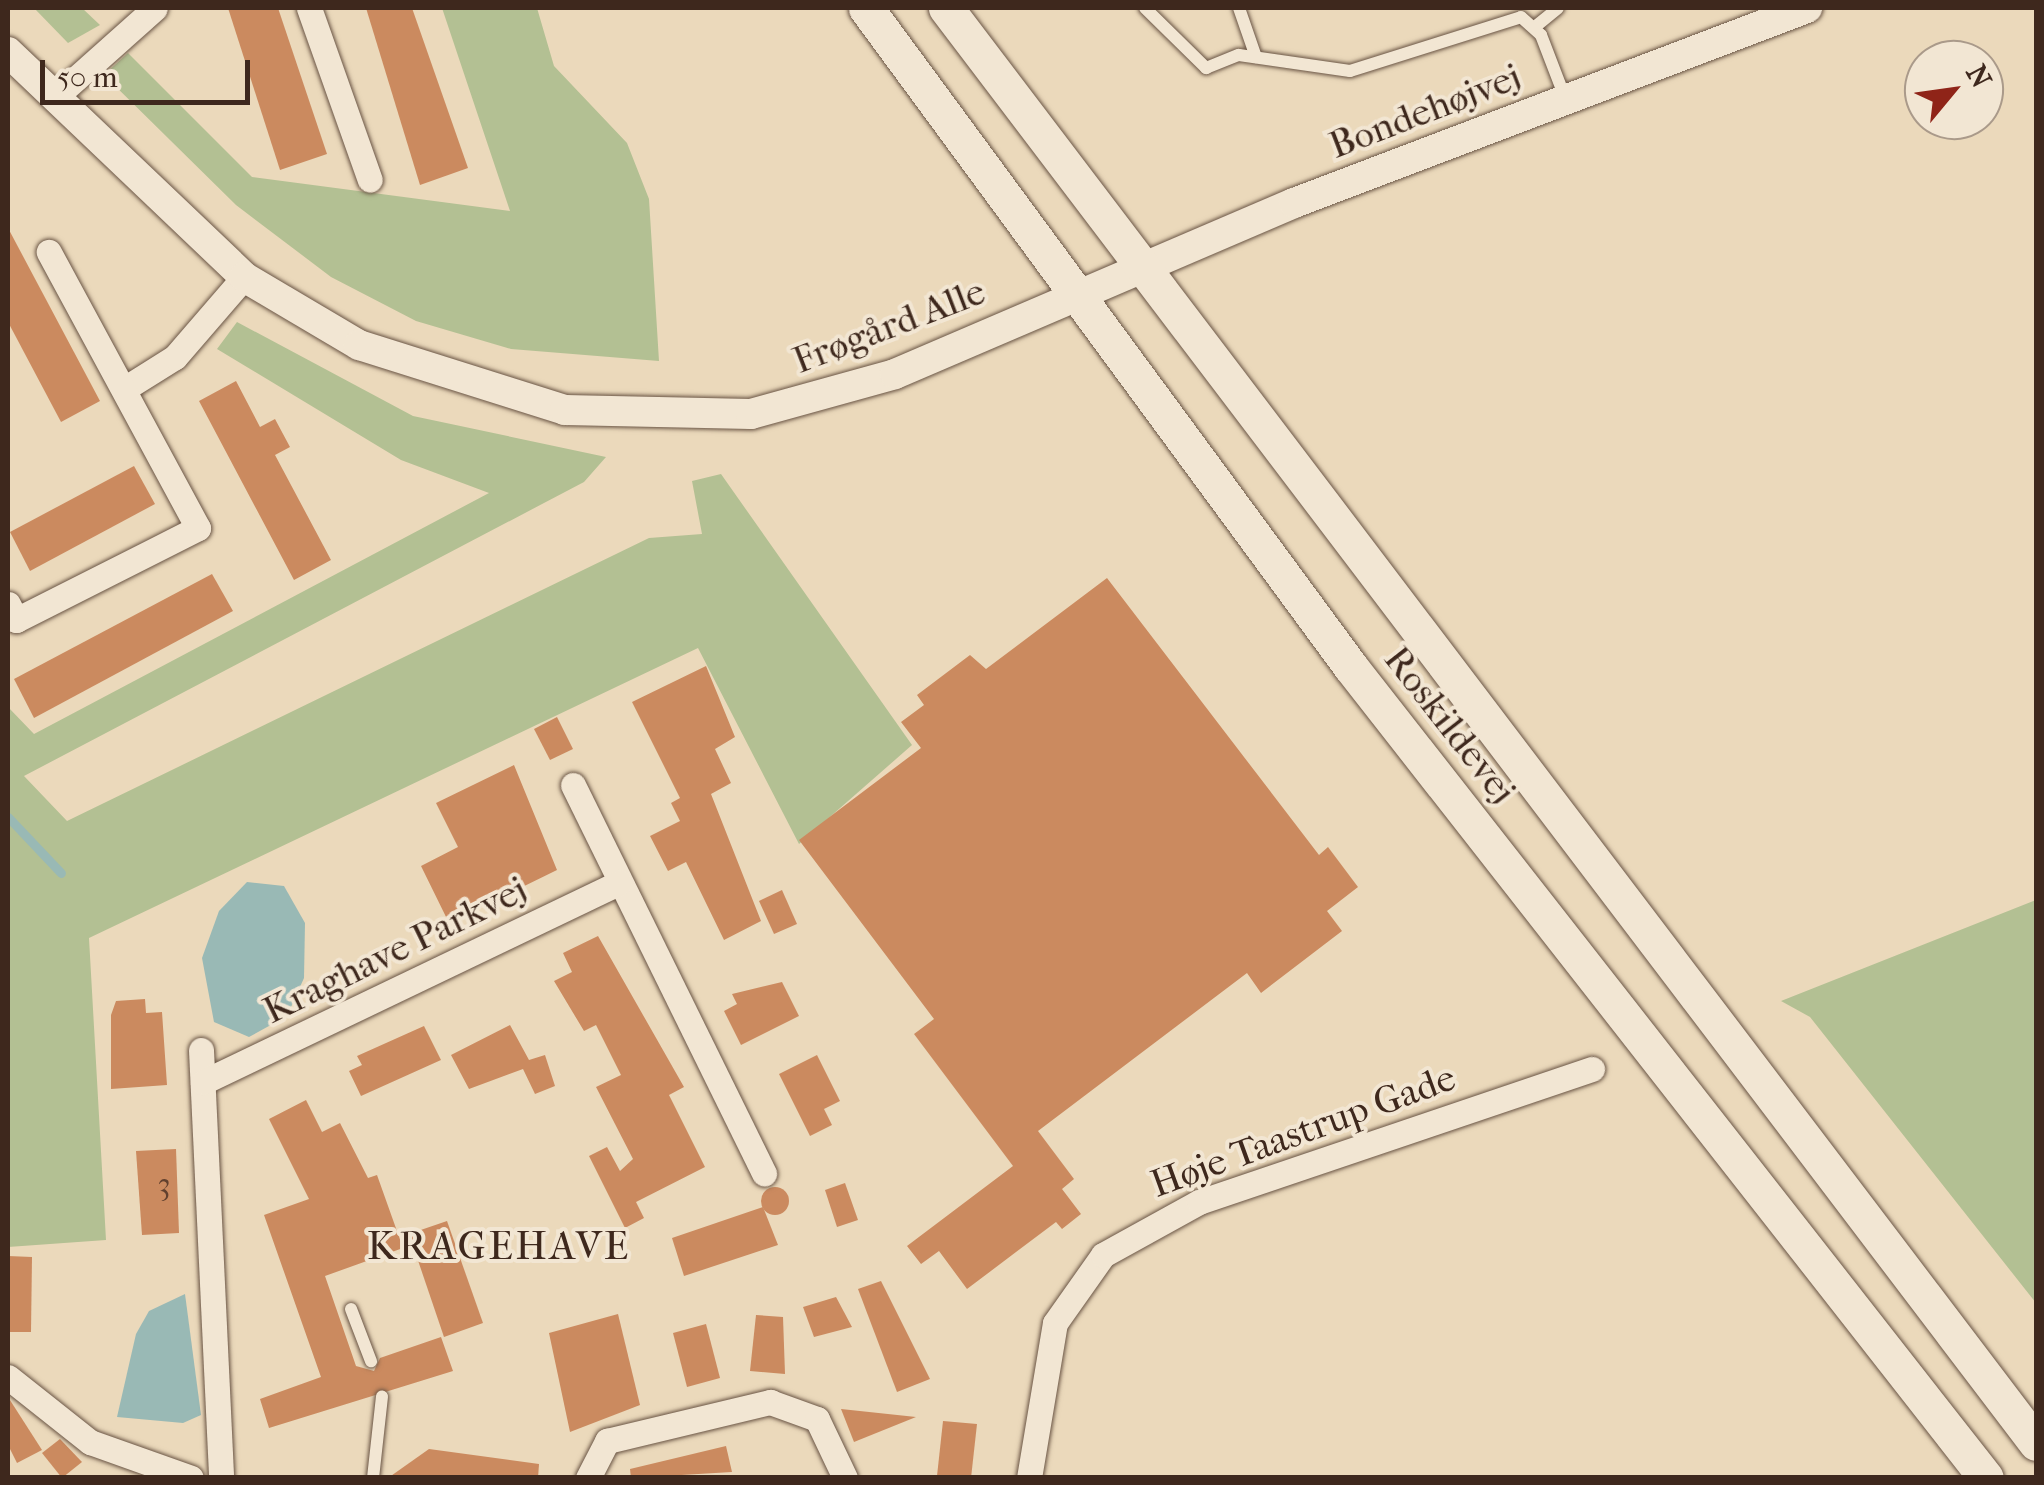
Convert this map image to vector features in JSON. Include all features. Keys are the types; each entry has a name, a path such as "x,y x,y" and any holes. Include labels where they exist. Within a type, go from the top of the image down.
{"main road":[{"name":"Roskildevej","path":"866,8 1074,296 1635,1036 1986,1478"},
{"name":"Roskildevej","path":"946,8 2036,1443"}],"street":[{"path":"54,98 155,8"},
{"path":"309,8 370,180"},
{"name":"Bondehøjvej","path":"1074,296 1807,8"},
{"name":"Frøgård Alle","path":"8,52 244,277 421,372 565,410 654,416 751,414 828,398 1074,296"},
{"path":"8,604 16,620 198,528 49,252"},
{"path":"124,389 175,357 244,277"},
{"path":"573,785 764,1174"},
{"name":"Kraghave Parkvej","path":"203,1082 620,882"},
{"path":"201,1050 220,1478"},
{"name":"Høje Taastrup Gade","path":"1028,1478 1055,1323 1103,1255 1199,1202 1592,1069"},
{"path":"8,1377 90,1442 191,1478"},
{"path":"588,1478 608,1441 770,1402 817,1420 845,1478"}],"lane":[{"path":"1144,8 1206,68 1256,57 1350,71 1500,18 1536,26"},
{"path":"1239,8 1256,57"},
{"path":"1536,26 1558,8"},
{"path":"1536,26 1566,100"},
{"path":"351,1308 370,1361"},
{"path":"373,1478 382,1396"}],"green space":[{"path":"34,8 82,8 100,25 68,43"},
{"path":"442,8 537,8 554,66 627,143 649,199 659,361 511,349 416,321 331,277 236,205 104,75 128,53 252,177 510,211"},
{"path":"237,322 413,416 606,457 584,482 24,776 67,821 649,538 702,534 692,481 721,474 912,745 799,844 698,648 89,938 106,1240 8,1247 8,707 34,734 489,493 401,460 217,349"},
{"path":"2036,900 2036,1303 1810,1017 1781,1001"}],"water":[{"path":"247,882 284,886 305,923 304,978 287,1016 249,1037 214,1022 202,958 219,911"},
{"path":"185,1294 201,1415 183,1423 117,1417 136,1334 149,1311"}],"building":[{"path":"228,8 278,8 327,154 280,170"},
{"path":"366,8 412,8 468,168 420,185"},
{"path":"8,228 100,401 61,422 8,322"},
{"path":"236,381 260,427 275,419 290,447 275,455 331,560 294,580 199,401"},
{"path":"134,466 155,504 30,571 10,532"},
{"path":"212,574 233,611 34,718 14,679"},
{"path":"1107,578 1319,855 1328,847 1358,887 1327,911 1342,931 1261,993 1247,973 1038,1131 1074,1179 1062,1189 1081,1214 1062,1229 1056,1222 967,1289 939,1251 921,1264 907,1246 1013,1166 914,1034 934,1019 799,840 921,748 901,722 924,705 917,695 970,655 986,669"},
{"path":"706,666 735,737 715,749 731,783 711,794 761,921 724,940 686,862 668,871 650,836 680,821 671,803 680,798 632,702"},
{"path":"557,717 573,749 550,760 534,729"},
{"path":"514,765 557,870 449,923 421,866 458,847 436,803"},
{"path":"782,890 797,924 774,934 759,901"},
{"path":"598,936 684,1087 669,1095 705,1167 636,1202 644,1218 625,1228 589,1156 607,1147 620,1171 633,1159 596,1087 621,1075 596,1025 584,1031 554,981 572,972 563,953"},
{"path":"782,982 799,1016 741,1045 724,1011 737,1004 732,994"},
{"path":"145,999 146,1013 162,1012 167,1085 111,1089 111,1015 116,1001"},
{"path":"510,1025 529,1060 545,1055 555,1086 535,1094 523,1069 469,1089 451,1055"},
{"path":"424,1026 441,1060 361,1096 349,1071 362,1065 357,1056"},
{"path":"817,1055 840,1101 824,1109 832,1125 810,1136 779,1074"},
{"path":"306,1100 322,1132 340,1123 368,1178 377,1175 403,1248 325,1276 356,1366 374,1371 380,1358 441,1337 453,1371 269,1428 260,1399 321,1377 264,1215 309,1199 269,1119"},
{"path":"176,1149 179,1233 142,1235 136,1151"},
{"path":"845,1183 858,1220 837,1227 825,1190"},
{"path":"775,1187 785,1191 789,1201 785,1211 775,1215 765,1211 761,1201 765,1191"},
{"path":"763,1207 778,1245 684,1276 672,1238"},
{"path":"447,1221 483,1323 444,1337 409,1234"},
{"path":"8,1256 32,1257 31,1332 8,1332"},
{"path":"881,1281 930,1379 897,1392 858,1289"},
{"path":"836,1297 852,1327 814,1337 803,1307"},
{"path":"618,1314 640,1405 570,1432 549,1333"},
{"path":"756,1315 783,1317 785,1374 750,1371"},
{"path":"706,1324 720,1378 687,1387 673,1333"},
{"path":"8,1397 42,1450 17,1463 8,1445"},
{"path":"841,1409 916,1417 854,1442"},
{"path":"943,1421 977,1424 971,1478 937,1476"},
{"path":"60,1439 82,1462 62,1478 42,1453"},
{"path":"726,1446 732,1472 631,1478 630,1469"},
{"path":"429,1449 539,1464 538,1478 388,1478"}],"waterway":[{"path":"8,817 61,873"}],"district":[{"name":"KRAGEHAVE","path":"499,1246"}]}
